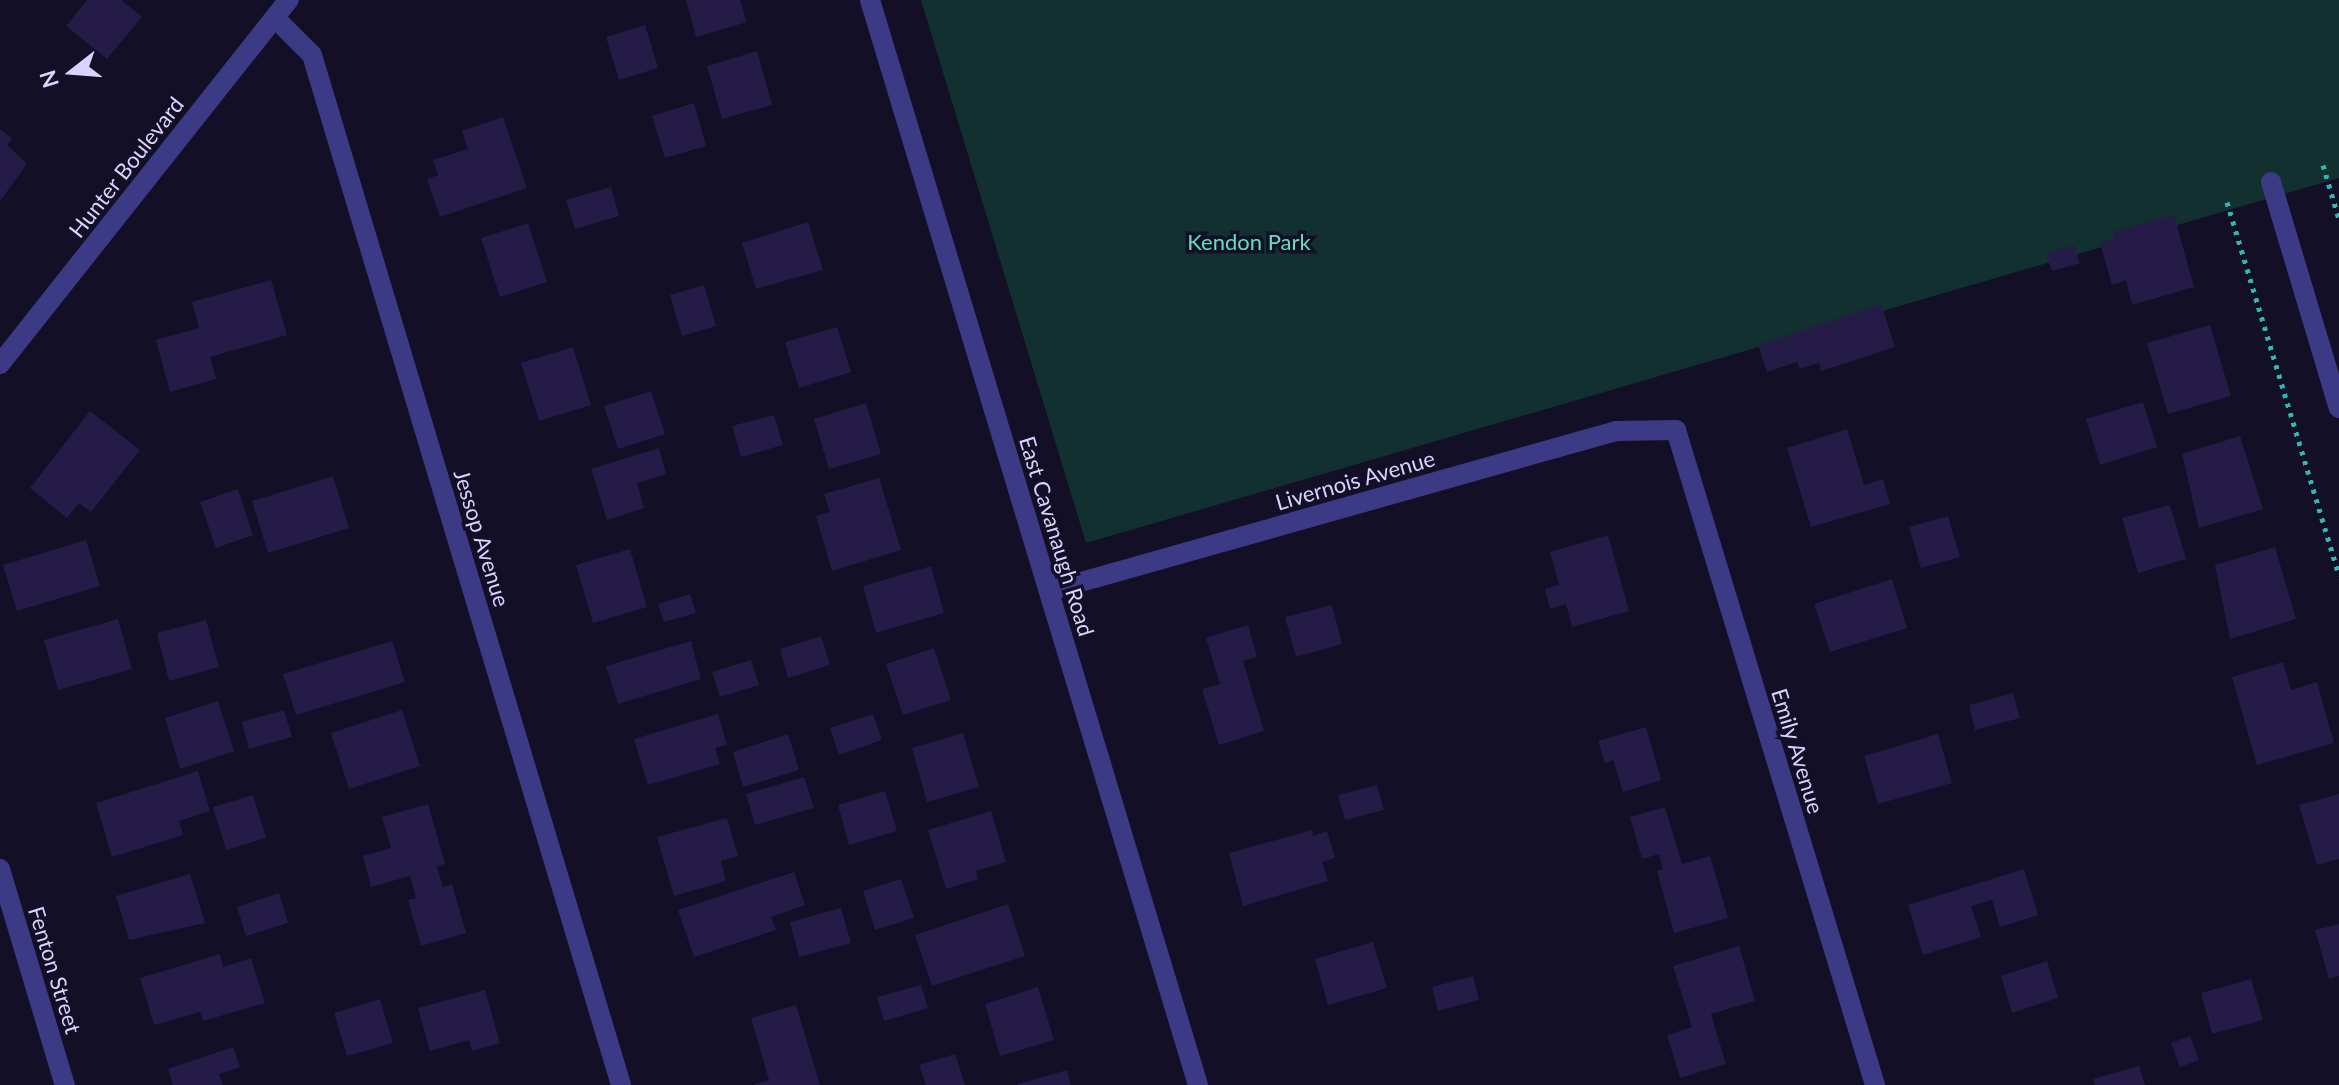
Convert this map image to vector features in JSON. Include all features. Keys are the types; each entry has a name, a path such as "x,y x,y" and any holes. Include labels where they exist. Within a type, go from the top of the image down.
{"street":[{"name":"Hunter Boulevard","path":"0,364 289,0"},
{"name":"East Cavanaugh Road","path":"870,0 1198,1085"},
{"name":"Jessop Avenue","path":"275,18 312,55 621,1085"},
{"path":"2271,182 2339,408"},
{"name":"Livernois Avenue","path":"1049,591 1616,431 1676,430"},
{"name":"Emily Avenue","path":"1676,430 1875,1085"},
{"name":"Fenton Street","path":"0,869 65,1085"}],"path":[{"path":"2323,165 2339,219"},
{"path":"2227,202 2339,576"}],"green space":[{"name":"Kendon Park","path":"921,0 2339,0 2339,178 1086,543"}],"building":[{"path":"87,0 121,0 142,17 107,59 66,26"},
{"path":"686,0 740,0 747,22 696,37"},
{"path":"645,25 658,68 619,80 606,37"},
{"path":"757,51 772,105 722,119 707,66"},
{"path":"694,103 706,146 665,158 652,116"},
{"path":"503,117 527,188 440,217 427,179 438,175 433,160 468,149 462,131"},
{"path":"0,129 12,139 7,145 27,164 0,201"},
{"path":"611,187 619,216 575,229 566,200"},
{"path":"2174,215 2194,287 2132,305 2126,280 2112,285 2100,243 2115,239 2113,232"},
{"path":"808,222 823,270 756,289 742,243"},
{"path":"528,223 547,282 500,297 481,238"},
{"path":"2074,245 2080,263 2052,271 2046,253"},
{"path":"271,280 287,335 210,357 216,379 170,392 156,340 199,328 192,302"},
{"path":"704,285 716,326 682,336 670,295"},
{"path":"1881,304 1895,347 1821,371 1819,363 1800,369 1797,362 1767,372 1758,345"},
{"path":"2210,325 2231,396 2168,414 2147,343"},
{"path":"837,327 851,372 799,388 785,342"},
{"path":"573,347 591,405 539,421 521,363"},
{"path":"651,391 665,434 618,449 604,406"},
{"path":"2143,402 2157,447 2100,465 2086,419"},
{"path":"866,403 881,454 829,469 814,419"},
{"path":"90,411 140,450 91,512 79,503 67,518 30,488"},
{"path":"774,415 783,445 741,457 732,426"},
{"path":"1847,429 1864,485 1883,479 1890,504 1811,527 1787,448"},
{"path":"2240,436 2263,509 2199,528 2182,454"},
{"path":"659,448 666,474 637,483 644,508 607,520 591,469"},
{"path":"333,476 349,528 268,553 252,501"},
{"path":"879,478 901,550 832,571 816,516 830,512 824,494"},
{"path":"238,489 253,535 216,548 200,502"},
{"path":"2170,505 2186,559 2138,573 2122,518"},
{"path":"1948,516 1960,557 1921,568 1909,527"},
{"path":"1608,535 1629,611 1572,627 1566,604 1550,609 1545,589 1559,585 1550,552"},
{"path":"86,540 100,586 17,611 3,565"},
{"path":"2275,547 2296,619 2230,639 2215,565"},
{"path":"630,549 647,607 593,623 576,565"},
{"path":"931,566 944,613 876,633 863,586"},
{"path":"1892,579 1907,628 1830,652 1814,604"},
{"path":"690,594 696,613 664,622 658,604"},
{"path":"1332,605 1342,644 1296,657 1285,617"},
{"path":"118,619 132,669 58,690 44,640"},
{"path":"206,620 219,667 169,681 157,633"},
{"path":"1248,625 1257,657 1243,661 1264,731 1219,745 1202,689 1220,684 1206,638"},
{"path":"821,636 830,665 788,678 780,649"},
{"path":"392,641 405,682 296,715 283,674"},
{"path":"691,641 701,679 618,704 606,666"},
{"path":"934,648 951,700 903,715 886,664"},
{"path":"751,660 759,685 720,697 712,672"},
{"path":"2283,662 2291,690 2317,682 2334,743 2257,765 2232,677"},
{"path":"2013,693 2020,718 1975,730 1969,705"},
{"path":"218,701 234,751 180,769 165,718"},
{"path":"284,710 292,737 249,749 242,722"},
{"path":"402,710 420,766 349,789 331,733"},
{"path":"718,714 727,745 715,748 720,764 648,785 634,739"},
{"path":"873,714 882,740 839,755 830,728"},
{"path":"1646,727 1661,780 1623,792 1613,760 1605,763 1598,741"},
{"path":"963,733 979,787 927,802 912,748"},
{"path":"788,734 799,770 743,787 733,752"},
{"path":"1938,734 1952,783 1878,804 1864,756"},
{"path":"198,771 210,811 179,821 183,835 112,857 96,803"},
{"path":"804,777 814,808 755,825 746,794"},
{"path":"1377,785 1384,810 1345,820 1338,795"},
{"path":"885,791 897,831 849,845 838,805"},
{"path":"2339,794 2339,859 2317,865 2299,805"},
{"path":"253,795 266,838 226,850 213,807"},
{"path":"428,804 445,864 437,866 443,887 452,884 466,933 421,946 408,900 416,898 410,876 371,887 363,856 391,848 382,817"},
{"path":"1665,807 1682,864 1710,856 1728,918 1674,933 1657,871 1663,869 1659,854 1642,859 1630,817"},
{"path":"991,811 1006,862 976,871 978,879 946,889 928,830"},
{"path":"727,818 738,856 721,861 726,881 674,896 657,837"},
{"path":"1312,830 1313,836 1327,831 1335,858 1322,862 1328,881 1243,906 1229,853"},
{"path":"2024,869 2038,915 2000,927 1992,900 1971,906 1981,937 1923,955 1908,905"},
{"path":"794,872 805,905 771,917 776,930 694,957 678,910"},
{"path":"190,874 205,923 129,940 116,896"},
{"path":"901,879 914,918 875,930 863,891"},
{"path":"279,893 288,923 246,936 237,907"},
{"path":"1008,904 1025,956 932,986 915,935"},
{"path":"841,908 851,943 799,957 790,922"},
{"path":"2339,924 2339,976 2329,979 2315,930"},
{"path":"1373,942 1387,988 1328,1005 1315,959"},
{"path":"1739,946 1755,1001 1711,1014 1726,1064 1680,1078 1667,1035 1692,1027 1673,966"},
{"path":"220,954 223,967 251,958 265,1003 203,1021 200,1012 154,1025 140,978"},
{"path":"2047,961 2058,998 2012,1013 2001,976"},
{"path":"1473,976 1479,1000 1438,1011 1432,987"},
{"path":"2251,979 2263,1020 2212,1034 2201,993"},
{"path":"921,985 928,1008 884,1021 877,997"},
{"path":"1038,987 1054,1040 1000,1056 985,1004"},
{"path":"485,990 500,1043 472,1051 469,1040 430,1051 418,1008"},
{"path":"380,999 393,1043 347,1056 334,1013"},
{"path":"796,1005 820,1085 753,1085 769,1080 751,1018"},
{"path":"2190,1036 2199,1060 2180,1067 2171,1043"},
{"path":"233,1047 240,1067 219,1074 223,1085 173,1085 168,1069"},
{"path":"955,1054 965,1085 926,1085 919,1065"},
{"path":"2139,1066 2145,1085 2095,1085 2093,1079"},
{"path":"1067,1070 1071,1085 1018,1085 1018,1084"}]}
